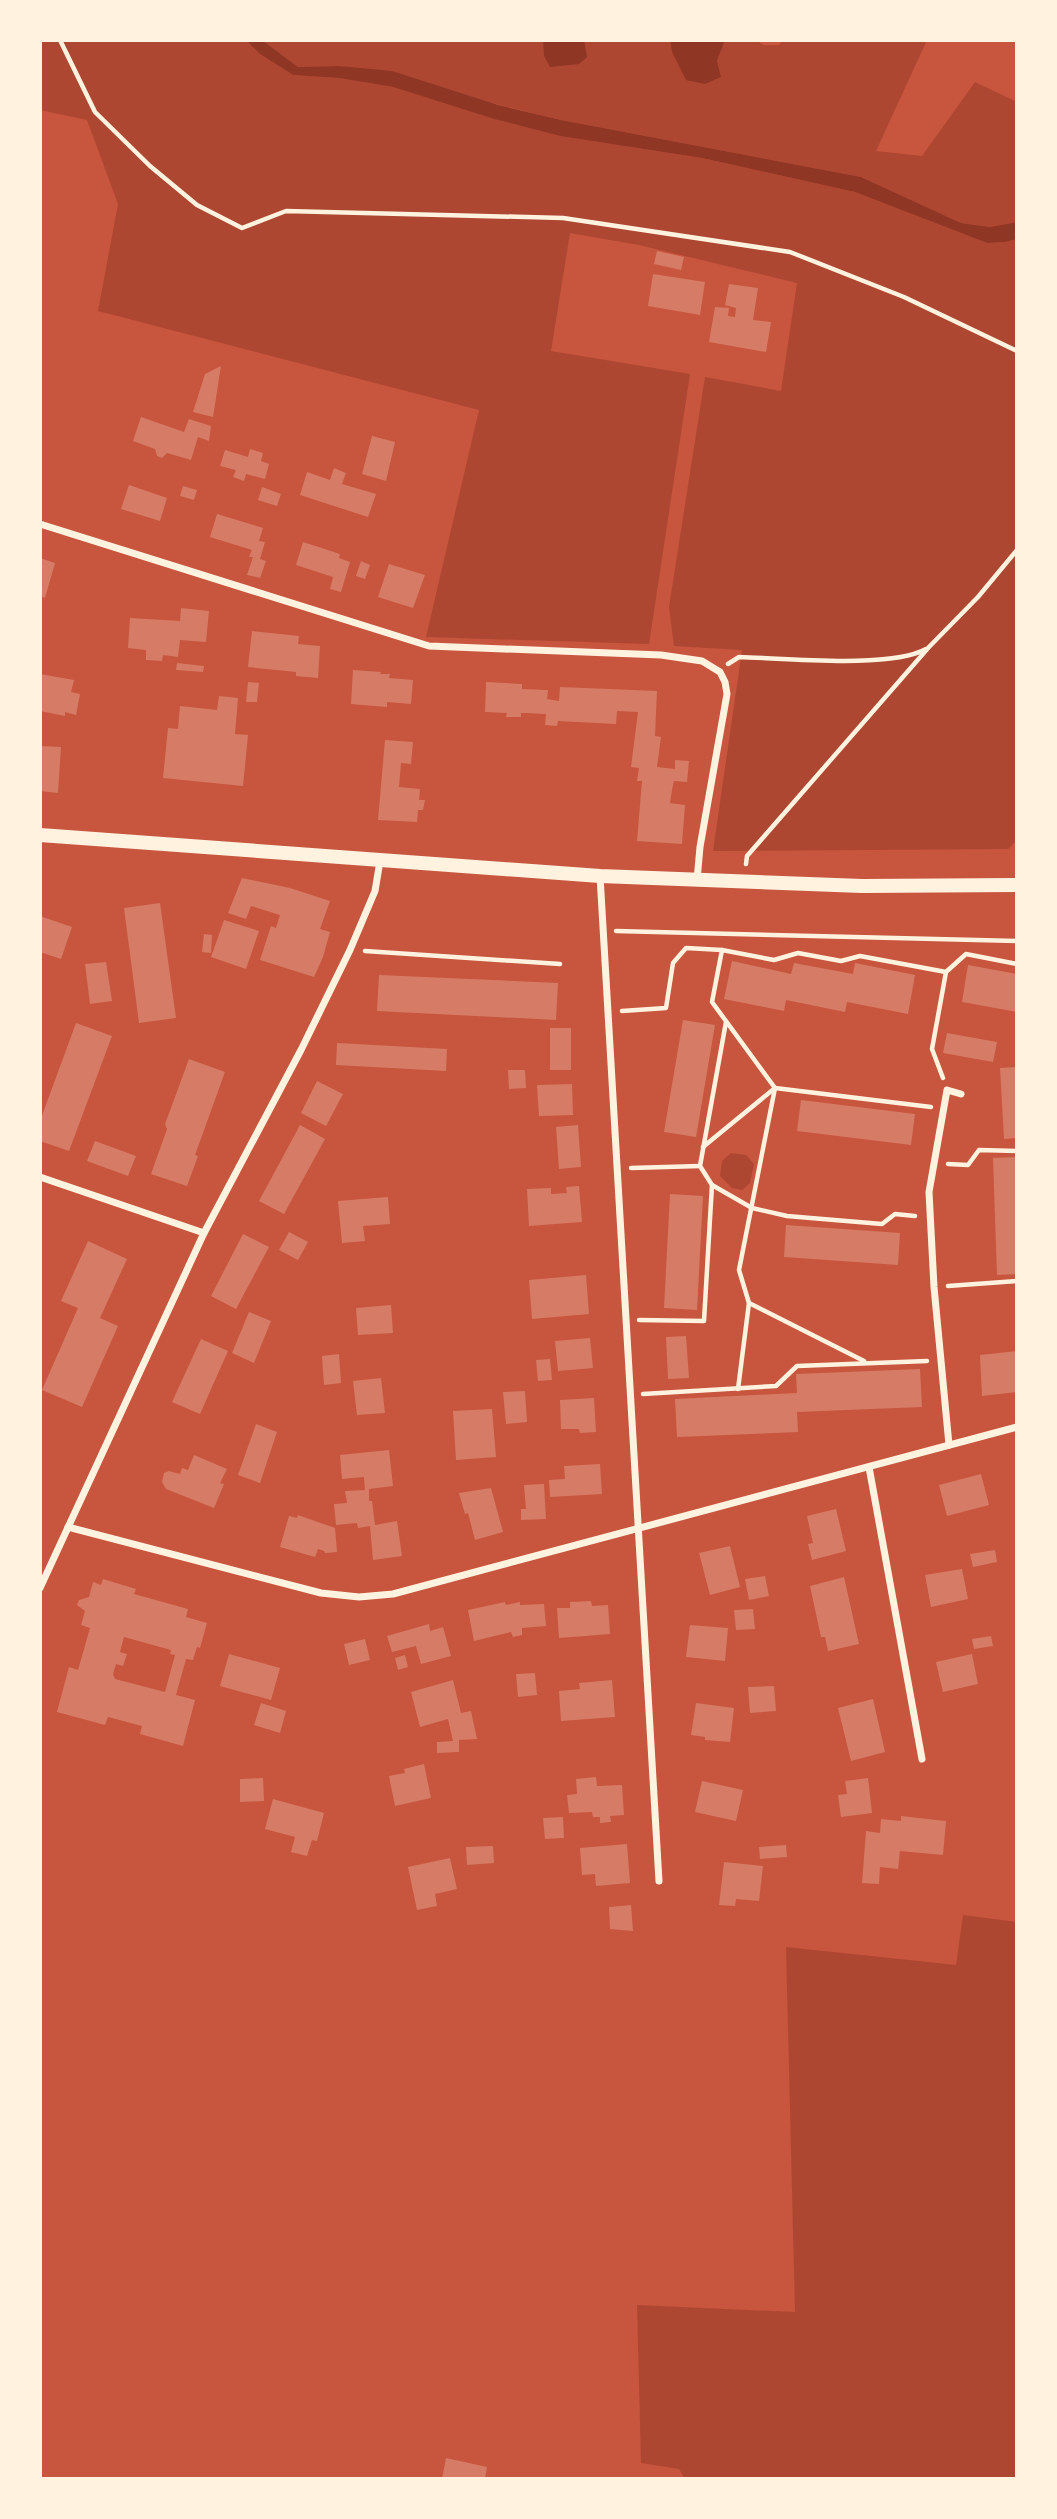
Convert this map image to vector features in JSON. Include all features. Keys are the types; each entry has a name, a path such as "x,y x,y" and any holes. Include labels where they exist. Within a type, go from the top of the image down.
{"main road":[{"path":"40,835 600,876 862,886 1017,886"}],"street":[{"path":"40,524 429,646 661,655 702,661 720,672 727,694 700,847 697,880"},
{"path":"40,1588 204,1233 350,950 376,891 380,861"},
{"path":"600,876 601,931 632,1395 659,1881"},
{"path":"949,1445 934,1287 929,1192 947,1090 961,1094"},
{"path":"40,1177 204,1233"},
{"path":"68,1527 321,1593 359,1597 393,1594 1017,1427"},
{"path":"869,1467 922,1759"}],"path":[{"path":"60,40 95,111 150,166 197,205 242,228 286,211 563,218 790,251 904,297 1017,351"},
{"path":"746,865 747,856 1017,550"},
{"path":"720,672 739,657 839,660 897,658 914,655 929,647"},
{"path":"601,931 1017,941"},
{"path":"607,1012 666,1008 673,963 686,948 722,950 774,960 798,953 841,961 860,956 946,972"},
{"path":"350,950 560,964"},
{"path":"722,950 712,1002 775,1088 739,1270 749,1303 738,1389"},
{"path":"947,1090 932,1049 946,972 966,954 1017,964"},
{"path":"726,1021 700,1166 712,1185 752,1208 786,1216 882,1224 895,1214 930,1217"},
{"path":"702,1147 775,1088 943,1109"},
{"path":"933,1163 968,1165 979,1150 1017,1151"},
{"path":"617,1168 700,1166"},
{"path":"627,1319 704,1321 712,1185"},
{"path":"934,1287 1017,1281"},
{"path":"749,1303 866,1362"},
{"path":"632,1395 776,1386 797,1366 941,1360"}],"shaded area":[{"path":"40,40 246,40 260,54 293,75 339,78 393,87 494,119 560,136 702,158 855,192 987,243 1017,239 1017,840 1008,849 713,851 742,650 674,646 669,607 705,377 781,391 797,283 639,245 570,233 551,351 690,374 649,644 426,637 479,410 98,311 118,204 87,120 40,110"},
{"path":"246,40 262,40 298,67 339,66 392,71 498,105 561,120 861,177 961,223 990,227 1017,222 1017,239 987,243 855,192 702,158 560,136 494,119 393,87 339,78 293,75 260,54"},
{"path":"262,40 670,40 672,52 717,61 725,40 755,40 764,45 779,45 783,40 927,40 876,151 922,156 975,82 1017,102 1017,222 990,227 961,223 861,177 561,120 339,66 298,67"},
{"path":"543,40 584,40 587,57 579,64 550,67 544,56"},
{"path":"670,40 725,40 717,61 721,77 705,84 686,80 672,52"},
{"path":"731,1153 746,1155 754,1164 750,1183 742,1190 732,1188 720,1176 722,1161"},
{"path":"963,1915 1017,1922 1017,2479 685,2479 679,2469 641,2463 637,2305 795,2312 786,1947 956,1965"}],"building":[{"path":"657,251 684,257 681,270 654,264"},
{"path":"653,274 705,282 700,315 648,306"},
{"path":"729,284 758,288 753,320 771,322 766,352 709,342 715,307 729,308 728,316 735,317 736,308 725,305"},
{"path":"221,366 213,417 193,412 205,374"},
{"path":"141,417 184,432 189,419 211,426 209,441 198,437 191,460 167,453 162,458 157,456 155,449 133,441"},
{"path":"372,436 395,442 386,481 362,474"},
{"path":"250,449 263,453 261,461 269,464 265,479 246,474 244,481 233,477 236,470 220,466 225,450 248,457"},
{"path":"334,468 346,473 342,484 376,494 368,517 300,495 307,472 330,480"},
{"path":"129,485 167,498 160,521 121,509"},
{"path":"183,486 197,490 194,500 180,496"},
{"path":"262,487 281,494 277,506 258,500"},
{"path":"217,514 263,528 259,541 265,542 260,559 266,561 260,578 247,575 253,557 249,557 252,550 210,537"},
{"path":"303,542 340,554 339,558 350,562 341,592 330,589 333,577 296,565"},
{"path":"40,558 55,563 45,598 40,596"},
{"path":"361,561 370,565 365,579 356,576"},
{"path":"389,564 425,575 413,608 378,597"},
{"path":"181,608 209,611 206,642 180,640 178,657 163,655 162,661 146,660 146,650 128,648 130,618 180,621"},
{"path":"252,631 299,636 298,644 320,646 318,678 296,676 296,672 248,667"},
{"path":"177,663 204,666 203,672 176,670"},
{"path":"353,670 381,672 380,674 390,674 389,678 413,680 411,704 387,702 387,707 351,704"},
{"path":"40,674 74,680 71,692 80,694 76,715 65,712 65,716 40,711"},
{"path":"248,682 259,683 257,702 246,702"},
{"path":"486,682 522,684 522,689 548,690 547,699 559,701 560,687 657,691 655,736 661,737 657,767 675,769 675,760 689,761 687,782 674,781 670,803 685,805 682,844 637,841 642,781 637,781 639,768 631,767 638,712 617,711 616,724 558,721 557,726 545,725 546,714 521,713 521,717 506,717 507,713 485,712"},
{"path":"219,696 238,698 235,734 248,735 243,786 163,778 168,728 178,729 180,706 217,710"},
{"path":"385,740 413,742 411,764 401,763 399,787 420,789 419,800 425,800 423,810 418,810 417,822 378,820"},
{"path":"40,746 61,747 58,793 40,791"},
{"path":"242,878 290,888 330,901 320,929 330,932 314,977 260,960 271,926 276,928 280,915 251,906 246,919 228,913"},
{"path":"160,903 176,1018 139,1023 124,908"},
{"path":"40,916 72,927 61,959 40,952"},
{"path":"224,920 259,931 246,969 211,957"},
{"path":"204,934 212,935 211,953 202,952"},
{"path":"732,961 791,974 794,963 853,974 855,963 915,975 908,1014 847,1002 845,1012 786,1000 784,1011 724,999"},
{"path":"106,962 112,1001 90,1004 85,964"},
{"path":"968,965 1017,974 1017,1012 962,1002"},
{"path":"379,975 558,983 556,1020 377,1011"},
{"path":"683,1020 715,1025 696,1137 664,1132"},
{"path":"76,1023 112,1036 69,1151 40,1141 40,1121"},
{"path":"550,1028 571,1028 571,1070 550,1070"},
{"path":"947,1033 997,1042 993,1062 943,1053"},
{"path":"337,1043 447,1049 446,1071 336,1065"},
{"path":"189,1059 225,1072 195,1155 198,1156 187,1186 151,1174 167,1129 165,1124"},
{"path":"1017,1067 1017,1138 1004,1139 1000,1068"},
{"path":"508,1070 525,1070 526,1088 509,1089"},
{"path":"317,1081 343,1094 326,1126 301,1113"},
{"path":"572,1084 573,1115 539,1116 537,1085"},
{"path":"801,1100 915,1114 911,1145 797,1131"},
{"path":"300,1125 325,1139 284,1214 259,1201"},
{"path":"578,1125 581,1167 559,1169 556,1127"},
{"path":"95,1141 136,1156 128,1176 87,1161"},
{"path":"1017,1157 1017,1274 997,1275 993,1158"},
{"path":"579,1186 582,1222 529,1226 527,1189 551,1188 551,1194 567,1193 566,1187"},
{"path":"670,1194 703,1196 697,1310 664,1308"},
{"path":"388,1197 390,1224 363,1226 365,1241 342,1243 338,1201"},
{"path":"786,1225 900,1233 898,1265 784,1257"},
{"path":"289,1232 308,1242 298,1260 279,1250"},
{"path":"243,1234 269,1247 236,1309 211,1296"},
{"path":"88,1241 127,1259 100,1318 118,1326 82,1407 42,1390 78,1308 61,1301"},
{"path":"586,1275 589,1314 532,1319 529,1280"},
{"path":"391,1305 393,1333 358,1335 356,1308"},
{"path":"249,1312 271,1321 254,1363 232,1353"},
{"path":"686,1336 689,1378 668,1379 666,1337"},
{"path":"590,1338 593,1368 558,1371 555,1341"},
{"path":"201,1339 228,1351 200,1414 172,1402"},
{"path":"1017,1351 1017,1392 982,1396 980,1355"},
{"path":"339,1354 341,1383 324,1385 322,1356"},
{"path":"550,1359 552,1380 538,1381 536,1360"},
{"path":"920,1369 922,1407 797,1412 798,1432 677,1437 675,1399 797,1393 796,1374"},
{"path":"381,1378 385,1413 357,1415 353,1381"},
{"path":"525,1391 527,1422 506,1424 503,1392"},
{"path":"594,1398 596,1432 580,1433 579,1429 561,1429 560,1400"},
{"path":"492,1409 496,1457 456,1460 453,1411"},
{"path":"256,1424 277,1432 260,1483 238,1475"},
{"path":"389,1450 393,1486 369,1489 369,1501 372,1501 375,1525 397,1521 402,1556 373,1560 370,1526 358,1528 357,1523 336,1525 334,1504 347,1503 345,1491 365,1490 364,1477 342,1479 340,1455"},
{"path":"194,1455 227,1469 220,1483 224,1484 214,1508 166,1489 162,1482 164,1473 169,1471 180,1474 182,1468 188,1470"},
{"path":"600,1464 602,1494 550,1497 549,1480 565,1479 564,1466"},
{"path":"981,1474 989,1505 947,1516 939,1485"},
{"path":"544,1484 546,1519 521,1520 521,1509 526,1509 524,1485"},
{"path":"491,1488 503,1532 475,1540 459,1493"},
{"path":"836,1509 846,1551 812,1560 808,1544 813,1543 807,1516"},
{"path":"298,1515 335,1528 337,1552 325,1553 318,1549 315,1557 280,1547 289,1516 297,1518"},
{"path":"730,1546 740,1587 710,1595 699,1553"},
{"path":"995,1550 997,1562 973,1567 970,1554"},
{"path":"962,1569 968,1599 931,1607 925,1575"},
{"path":"765,1576 769,1596 749,1600 745,1579"},
{"path":"844,1577 859,1644 828,1651 825,1637 821,1637 810,1586"},
{"path":"103,1579 136,1589 134,1594 188,1609 186,1617 207,1623 200,1648 197,1647 193,1660 186,1659 176,1695 195,1700 183,1746 140,1734 142,1726 108,1717 105,1725 57,1712 69,1667 78,1670 90,1628 81,1625 85,1611 77,1605 79,1600 89,1597 93,1582 101,1585","holes":["124,1637 171,1650 170,1654 175,1655 165,1692 115,1679 113,1674 116,1664 123,1666 127,1654 120,1652"]},
{"path":"591,1601 592,1606 608,1605 610,1634 559,1638 557,1608 570,1608 570,1602"},
{"path":"505,1602 506,1605 520,1602 520,1605 544,1604 546,1626 522,1628 522,1635 513,1637 511,1632 474,1641 468,1610"},
{"path":"753,1609 755,1629 736,1630 734,1610"},
{"path":"429,1624 430,1631 443,1627 451,1656 421,1664 416,1646 392,1652 387,1636"},
{"path":"690,1625 728,1628 725,1661 686,1657"},
{"path":"991,1636 993,1646 974,1649 972,1639"},
{"path":"365,1639 370,1660 349,1665 344,1644"},
{"path":"229,1654 280,1668 271,1700 220,1686"},
{"path":"972,1654 978,1684 943,1692 936,1662"},
{"path":"405,1655 408,1667 398,1670 395,1658"},
{"path":"535,1673 537,1695 518,1697 516,1674"},
{"path":"453,1680 461,1713 471,1711 477,1739 459,1740 459,1752 437,1753 437,1742 453,1741 448,1719 420,1727 411,1692"},
{"path":"612,1680 615,1717 561,1721 559,1691 580,1689 579,1683"},
{"path":"774,1686 776,1711 750,1713 748,1687"},
{"path":"873,1699 885,1752 851,1761 838,1708"},
{"path":"261,1703 286,1711 280,1733 254,1725"},
{"path":"696,1703 734,1708 730,1742 705,1740 705,1737 691,1735"},
{"path":"424,1764 431,1798 395,1806 389,1776 405,1773 404,1769"},
{"path":"596,1777 597,1786 622,1785 624,1815 610,1816 611,1822 600,1823 600,1817 593,1817 592,1812 569,1813 567,1795 577,1794 576,1779"},
{"path":"263,1778 264,1801 240,1802 240,1779"},
{"path":"868,1778 872,1813 841,1817 838,1795 847,1794 845,1781"},
{"path":"702,1781 743,1790 736,1821 695,1812"},
{"path":"273,1799 324,1813 317,1841 312,1840 307,1856 291,1852 295,1837 265,1829"},
{"path":"901,1816 946,1821 943,1855 900,1851 898,1869 880,1867 879,1884 862,1883 866,1831 880,1833 881,1819 901,1821"},
{"path":"563,1817 564,1838 545,1839 543,1818"},
{"path":"627,1844 630,1883 596,1886 595,1874 582,1875 580,1848"},
{"path":"786,1845 787,1857 760,1859 759,1847"},
{"path":"493,1846 494,1863 467,1865 466,1847"},
{"path":"450,1858 457,1889 435,1894 437,1906 417,1910 408,1867"},
{"path":"724,1862 763,1866 759,1901 736,1899 735,1906 719,1905"},
{"path":"631,1905 633,1931 610,1929 609,1907"},
{"path":"446,2458 487,2467 485,2479 442,2479"}]}
